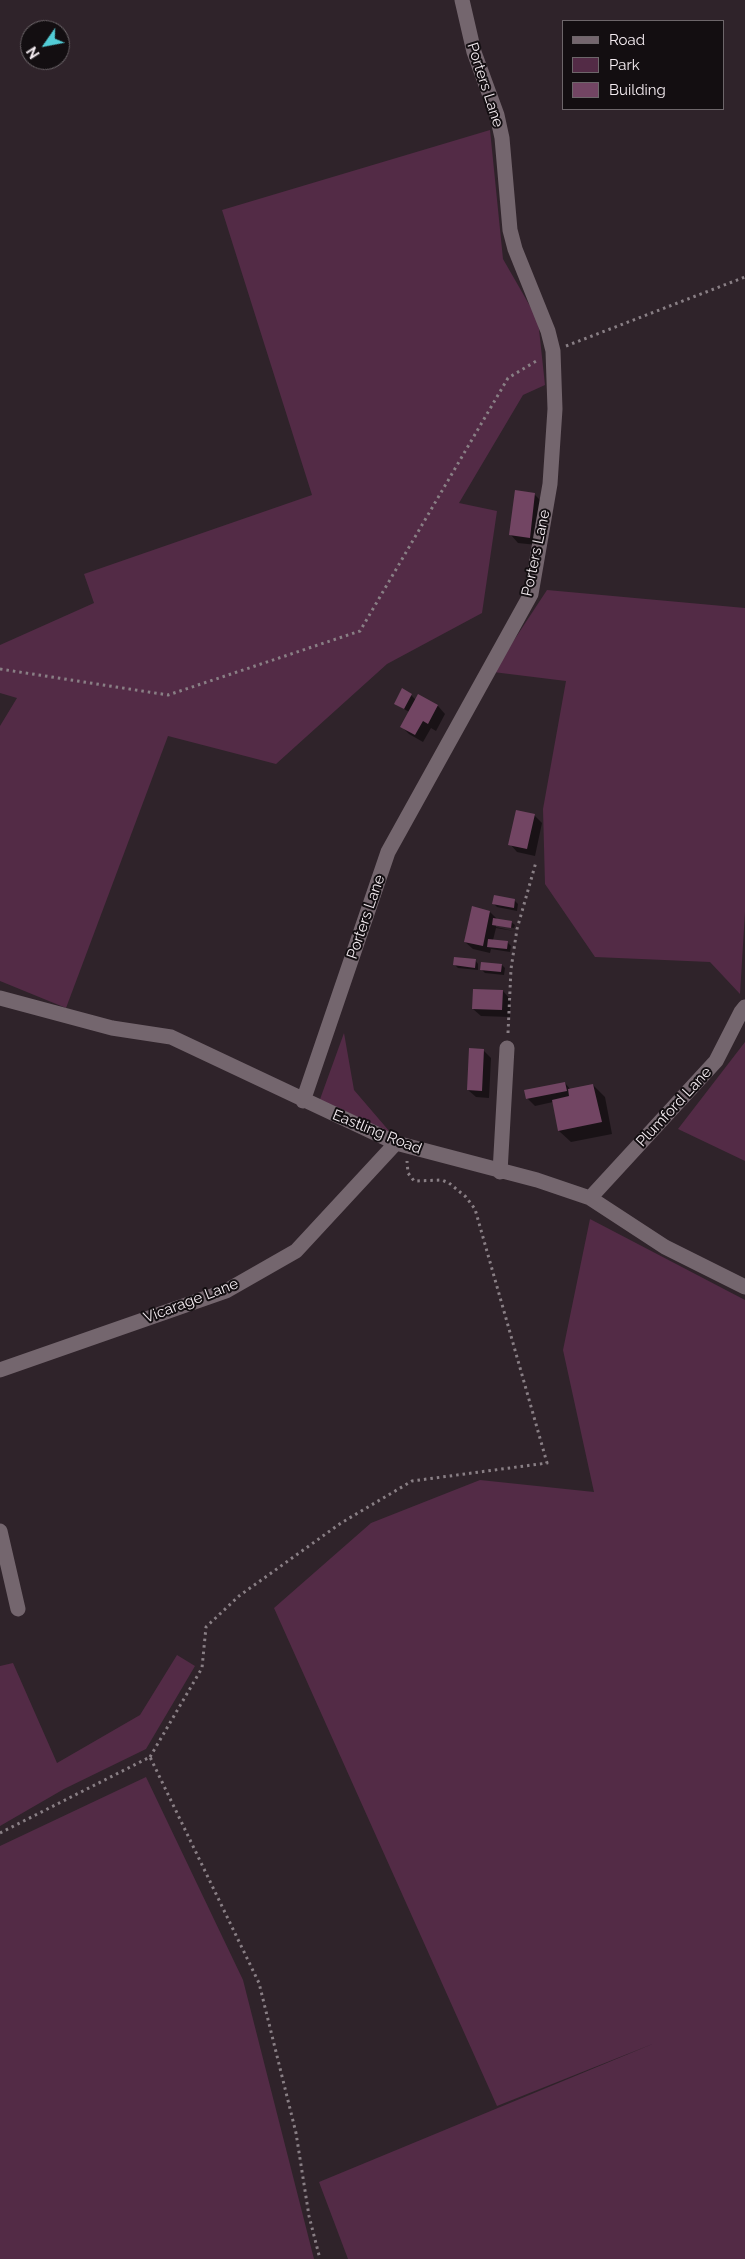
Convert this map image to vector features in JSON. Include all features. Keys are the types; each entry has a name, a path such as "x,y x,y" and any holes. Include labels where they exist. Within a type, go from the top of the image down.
{"street":[{"name":"Porters Lane","path":"304,1101 388,852 531,594 550,484 555,409 552,351 548,331 514,249 510,230 502,138 497,115 474,52 462,0"},
{"name":"Eastling Road","path":"0,998 112,1028 171,1037 304,1101 402,1145 500,1172 537,1180 590,1198 665,1247 745,1287"},
{"name":"Plumford Lane","path":"590,1198 716,1061 740,1012 745,1007"},
{"path":"500,1172 507,1048"},
{"path":"590,1198 593,1188 609,1168 644,1134"},
{"name":"Vicarage Lane","path":"0,1370 226,1291 296,1251 402,1145"},
{"path":"0,1531 18,1609"}],"path":[{"path":"0,669 168,695 360,631 508,378 552,351 745,277"},
{"path":"507,1048 512,959 517,929 536,862"},
{"path":"0,1833 150,1757 202,1668 206,1627 239,1596 342,1523 412,1481 547,1463 474,1209 466,1197 449,1183 442,1180 420,1182 411,1179 406,1167 402,1145"},
{"path":"150,1757 259,1983 296,2133 309,2216 320,2259"}],"green space":[{"path":"490,130 503,259 538,320 545,385 523,395 459,503 497,511 482,613 387,664 276,764 168,736 66,1008 0,981 0,726 17,698 0,693 0,645 94,603 84,574 312,495 222,210"},
{"path":"547,590 745,608 745,912 740,994 710,962 595,957 545,884 543,809 566,681 493,672"},
{"path":"344,1033 354,1090 390,1132 319,1102"},
{"path":"745,1042 745,1161 678,1129"},
{"path":"590,1219 745,1300 745,2259 348,2259 319,2182 655,2043 497,2106 274,1608 371,1523 480,1480 594,1492 563,1350"},
{"path":"177,1655 195,1666 146,1749 64,1789 0,1826 0,1666 13,1663 57,1763 140,1715"},
{"path":"146,1777 243,1980 314,2259 0,2259 0,1846"}],"building":[{"path":"515,490 535,493 530,538 509,535"},
{"path":"402,688 412,694 404,709 394,704"},
{"path":"418,694 438,705 428,724 423,721 415,735 400,727"},
{"path":"516,810 535,814 527,849 508,845"},
{"path":"494,895 515,899 514,908 492,904"},
{"path":"472,906 490,911 483,946 464,942"},
{"path":"493,918 512,921 511,928 492,925"},
{"path":"488,939 508,941 507,949 487,947"},
{"path":"454,957 476,959 475,968 453,965"},
{"path":"481,962 502,964 501,972 480,970"},
{"path":"473,989 503,990 502,1010 472,1009"},
{"path":"469,1048 484,1049 482,1091 467,1090"},
{"path":"565,1082 567,1091 526,1099 524,1090"},
{"path":"593,1084 602,1122 558,1131 552,1100 569,1096 568,1089"}]}
